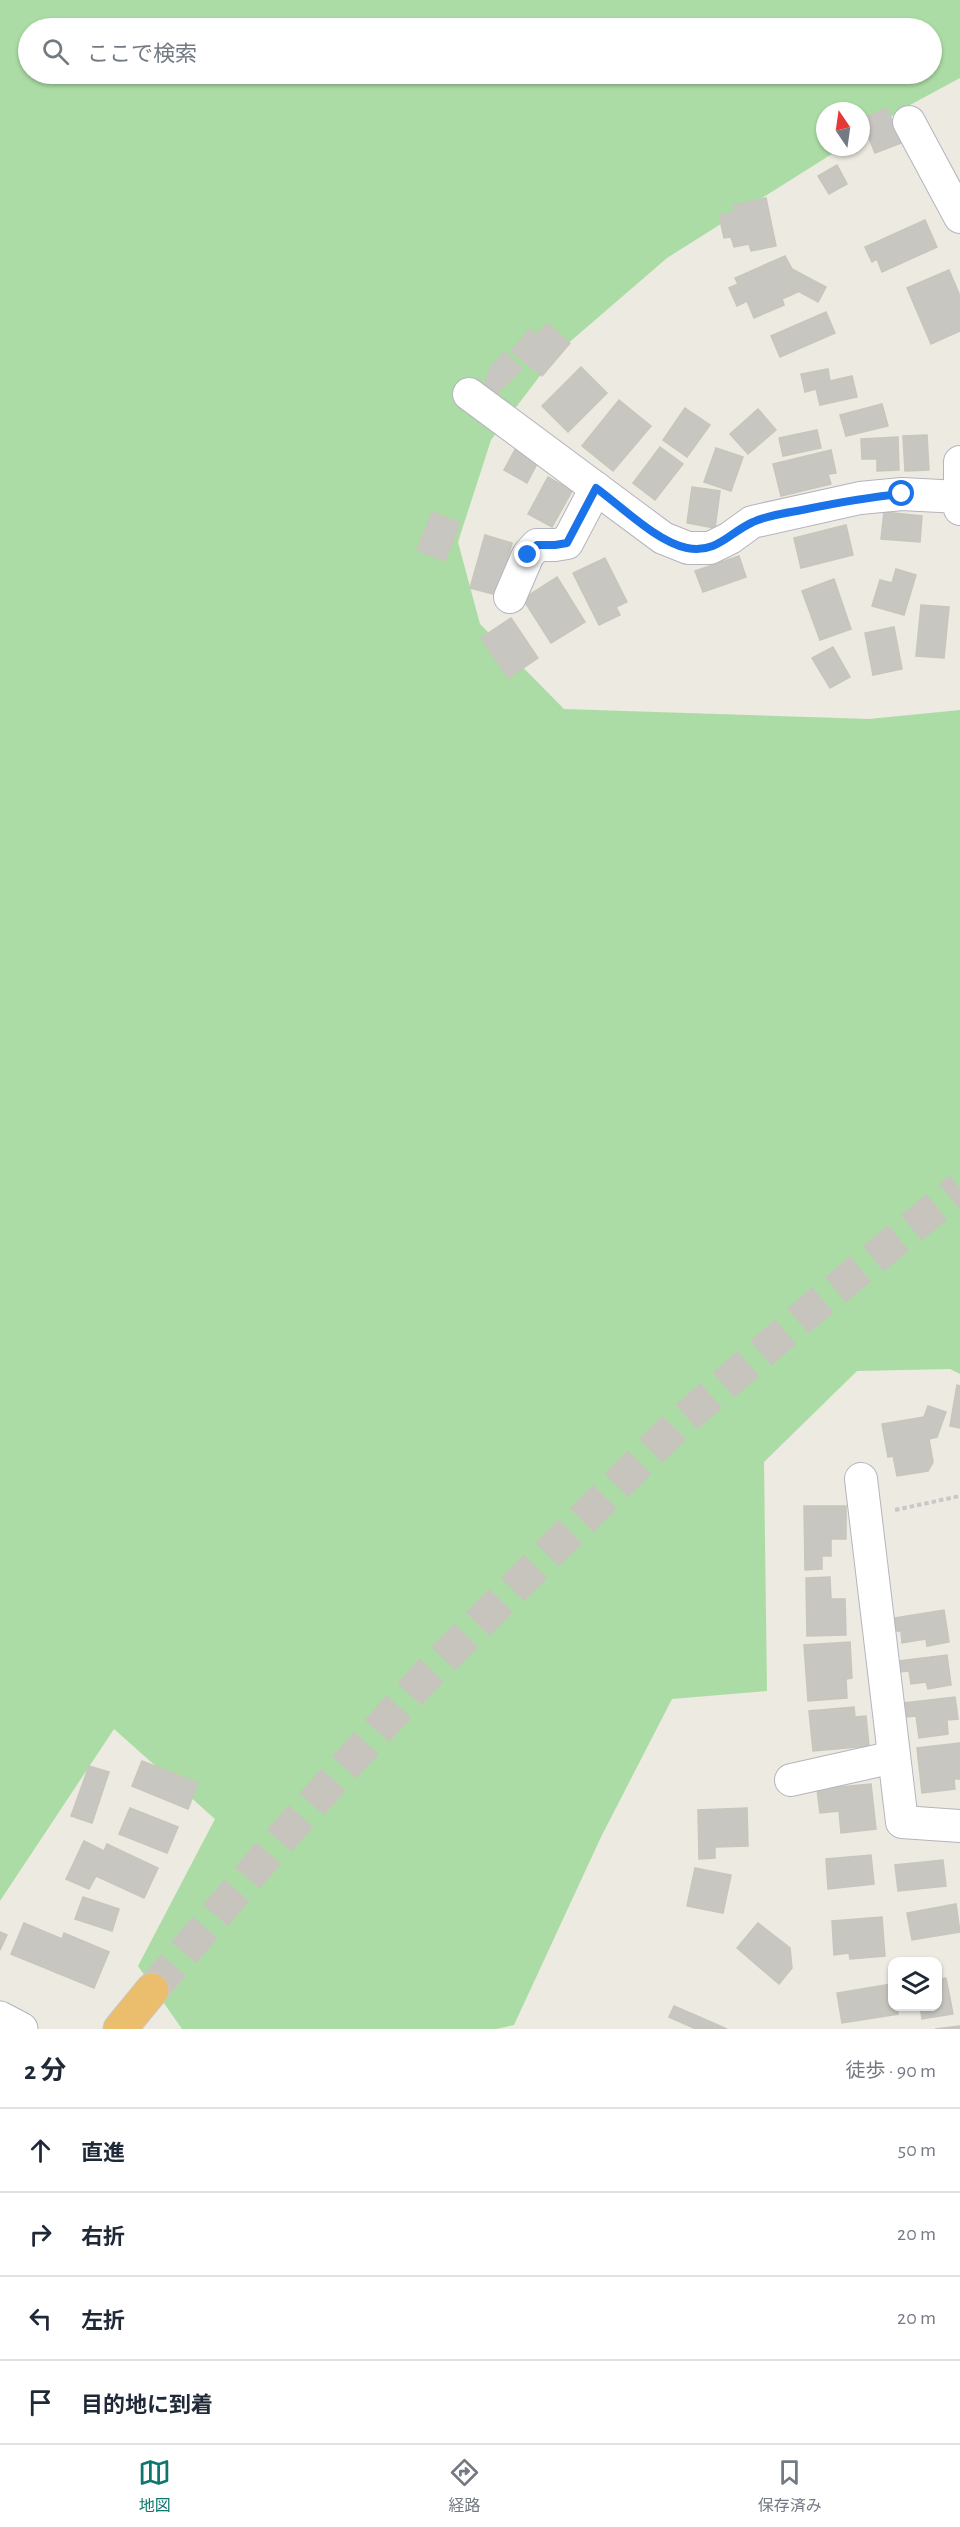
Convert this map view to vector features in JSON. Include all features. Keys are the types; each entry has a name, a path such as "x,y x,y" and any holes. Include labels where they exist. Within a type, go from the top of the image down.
{"highway":[{"path":"134,2026 159,1996"}],"street":[{"path":"909,122 960,217"},
{"path":"469,394 663,538 688,548 710,548 762,519 860,498 902,494 959,503 960,462"},
{"path":"510,597 528,555 537,545 567,543 596,488"},
{"path":"861,1479 903,1822 960,1826"},
{"path":"790,1780 894,1757"},
{"path":"0,2018 21,2029"}],"path":[{"path":"865,1516 960,1496"}],"green space":[{"path":"0,0 960,0 960,78 870,129 870,102 816,102 816,156 829,156 667,258 558,352 491,440 458,542 480,624 564,709 869,719 960,710 960,1374 950,1369 857,1371 764,1462 767,1691 672,1699 601,1837 514,2025 496,2029 182,2029 138,1966 215,1819 114,1729 0,1901"}],"building":[{"path":"887,108 901,143 875,153 870,141 870,115"},
{"path":"837,165 847,184 829,194 818,176"},
{"path":"766,198 776,246 751,251 749,244 734,247 731,237 724,238 719,215 734,212 733,205"},
{"path":"925,220 937,247 882,272 877,259 872,262 865,247"},
{"path":"785,256 792,269 784,284 798,292 782,299 784,305 754,318 747,301 737,306 729,288 738,284 735,278"},
{"path":"792,269 826,287 818,302 785,284"},
{"path":"949,270 960,296 960,331 931,344 907,288"},
{"path":"826,312 835,333 780,357 771,336"},
{"path":"547,323 570,343 542,376 511,351 530,329 537,335"},
{"path":"505,352 522,369 496,394 485,383 491,366"},
{"path":"581,367 607,393 568,432 542,406"},
{"path":"828,369 830,381 852,376 857,397 820,405 816,389 805,392 801,374"},
{"path":"619,400 651,426 613,471 582,446"},
{"path":"882,404 888,426 846,436 840,415"},
{"path":"685,408 710,425 687,457 663,440"},
{"path":"758,409 776,430 748,454 730,434"},
{"path":"817,430 821,448 783,456 779,438"},
{"path":"927,435 929,470 905,471 903,436"},
{"path":"898,437 899,470 877,471 877,459 862,459 861,439"},
{"path":"660,447 683,464 655,500 633,483"},
{"path":"516,448 539,460 527,483 504,470"},
{"path":"716,448 743,457 731,491 704,482"},
{"path":"831,450 836,473 828,474 831,484 781,496 773,464"},
{"path":"548,477 572,491 552,527 528,514"},
{"path":"692,487 720,491 715,528 687,523"},
{"path":"432,512 460,523 445,561 417,550"},
{"path":"884,512 922,516 920,542 881,539"},
{"path":"846,525 853,555 801,568 794,538"},
{"path":"485,535 512,543 497,595 470,588"},
{"path":"739,556 746,577 703,592 695,571"},
{"path":"605,558 627,602 616,607 620,615 599,625 573,573"},
{"path":"896,569 916,575 904,615 872,606 880,580 892,583"},
{"path":"557,577 585,622 551,643 523,599"},
{"path":"834,579 851,629 820,640 802,591"},
{"path":"921,605 949,607 944,658 916,656"},
{"path":"511,618 538,658 508,678 481,638"},
{"path":"894,627 902,669 873,675 865,633"},
{"path":"833,647 850,677 830,688 812,658"},
{"path":"957,1385 960,1386 960,1428 950,1426"},
{"path":"928,1406 946,1412 937,1437 929,1439 933,1462 928,1471 897,1476 893,1456 888,1457 882,1424 924,1417"},
{"path":"804,1506 846,1506 846,1539 831,1539 831,1556 822,1556 822,1569 805,1570"},
{"path":"830,1577 831,1599 845,1599 846,1635 807,1636 806,1578"},
{"path":"944,1610 949,1642 927,1646 926,1639 902,1643 901,1631 896,1631 894,1618"},
{"path":"850,1642 852,1678 846,1679 847,1698 808,1701 804,1645"},
{"path":"947,1655 951,1685 928,1689 926,1682 911,1684 909,1671 900,1672 899,1661"},
{"path":"955,1697 958,1719 947,1720 948,1734 919,1738 916,1716 906,1717 904,1703"},
{"path":"854,1707 855,1717 866,1716 869,1746 813,1751 809,1711"},
{"path":"960,1743 960,1779 954,1779 955,1789 922,1793 917,1748"},
{"path":"142,1761 198,1783 188,1809 132,1786"},
{"path":"89,1766 109,1772 92,1823 71,1816"},
{"path":"871,1784 876,1829 841,1833 839,1811 820,1813 817,1789"},
{"path":"130,1808 178,1827 167,1853 119,1834"},
{"path":"747,1808 748,1846 715,1847 715,1858 699,1859 698,1810"},
{"path":"84,1841 104,1851 107,1844 158,1868 144,1898 96,1876 89,1889 66,1879"},
{"path":"871,1855 874,1884 828,1889 826,1859"},
{"path":"943,1860 946,1886 898,1891 895,1865"},
{"path":"695,1868 731,1875 723,1913 687,1906"},
{"path":"83,1897 119,1909 112,1931 75,1919"},
{"path":"956,1904 960,1932 912,1940 907,1913"},
{"path":"882,1917 885,1956 850,1959 849,1953 834,1955 832,1921"},
{"path":"24,1923 62,1939 64,1933 109,1952 94,1988 11,1954"},
{"path":"758,1923 790,1948 792,1968 779,1984 737,1948"},
{"path":"0,1932 7,1935 0,1950"},
{"path":"942,1978 946,1978 953,2014 922,2019 921,2011 942,2011"},
{"path":"888,1985 888,2011 898,2011 898,2014 842,2023 837,1993"},
{"path":"674,2006 727,2029 696,2029 669,2017"},
{"path":"960,2026 960,2029 935,2029"}],"tunnel":[{"path":"152,1990 277,1843 427,1675 677,1425 825,1298 960,1188"}],"route":[{"path":"528,555 537,545 567,543 596,488 663,538 688,548 710,548 753,522 781,514 860,498 902,494"}]}
